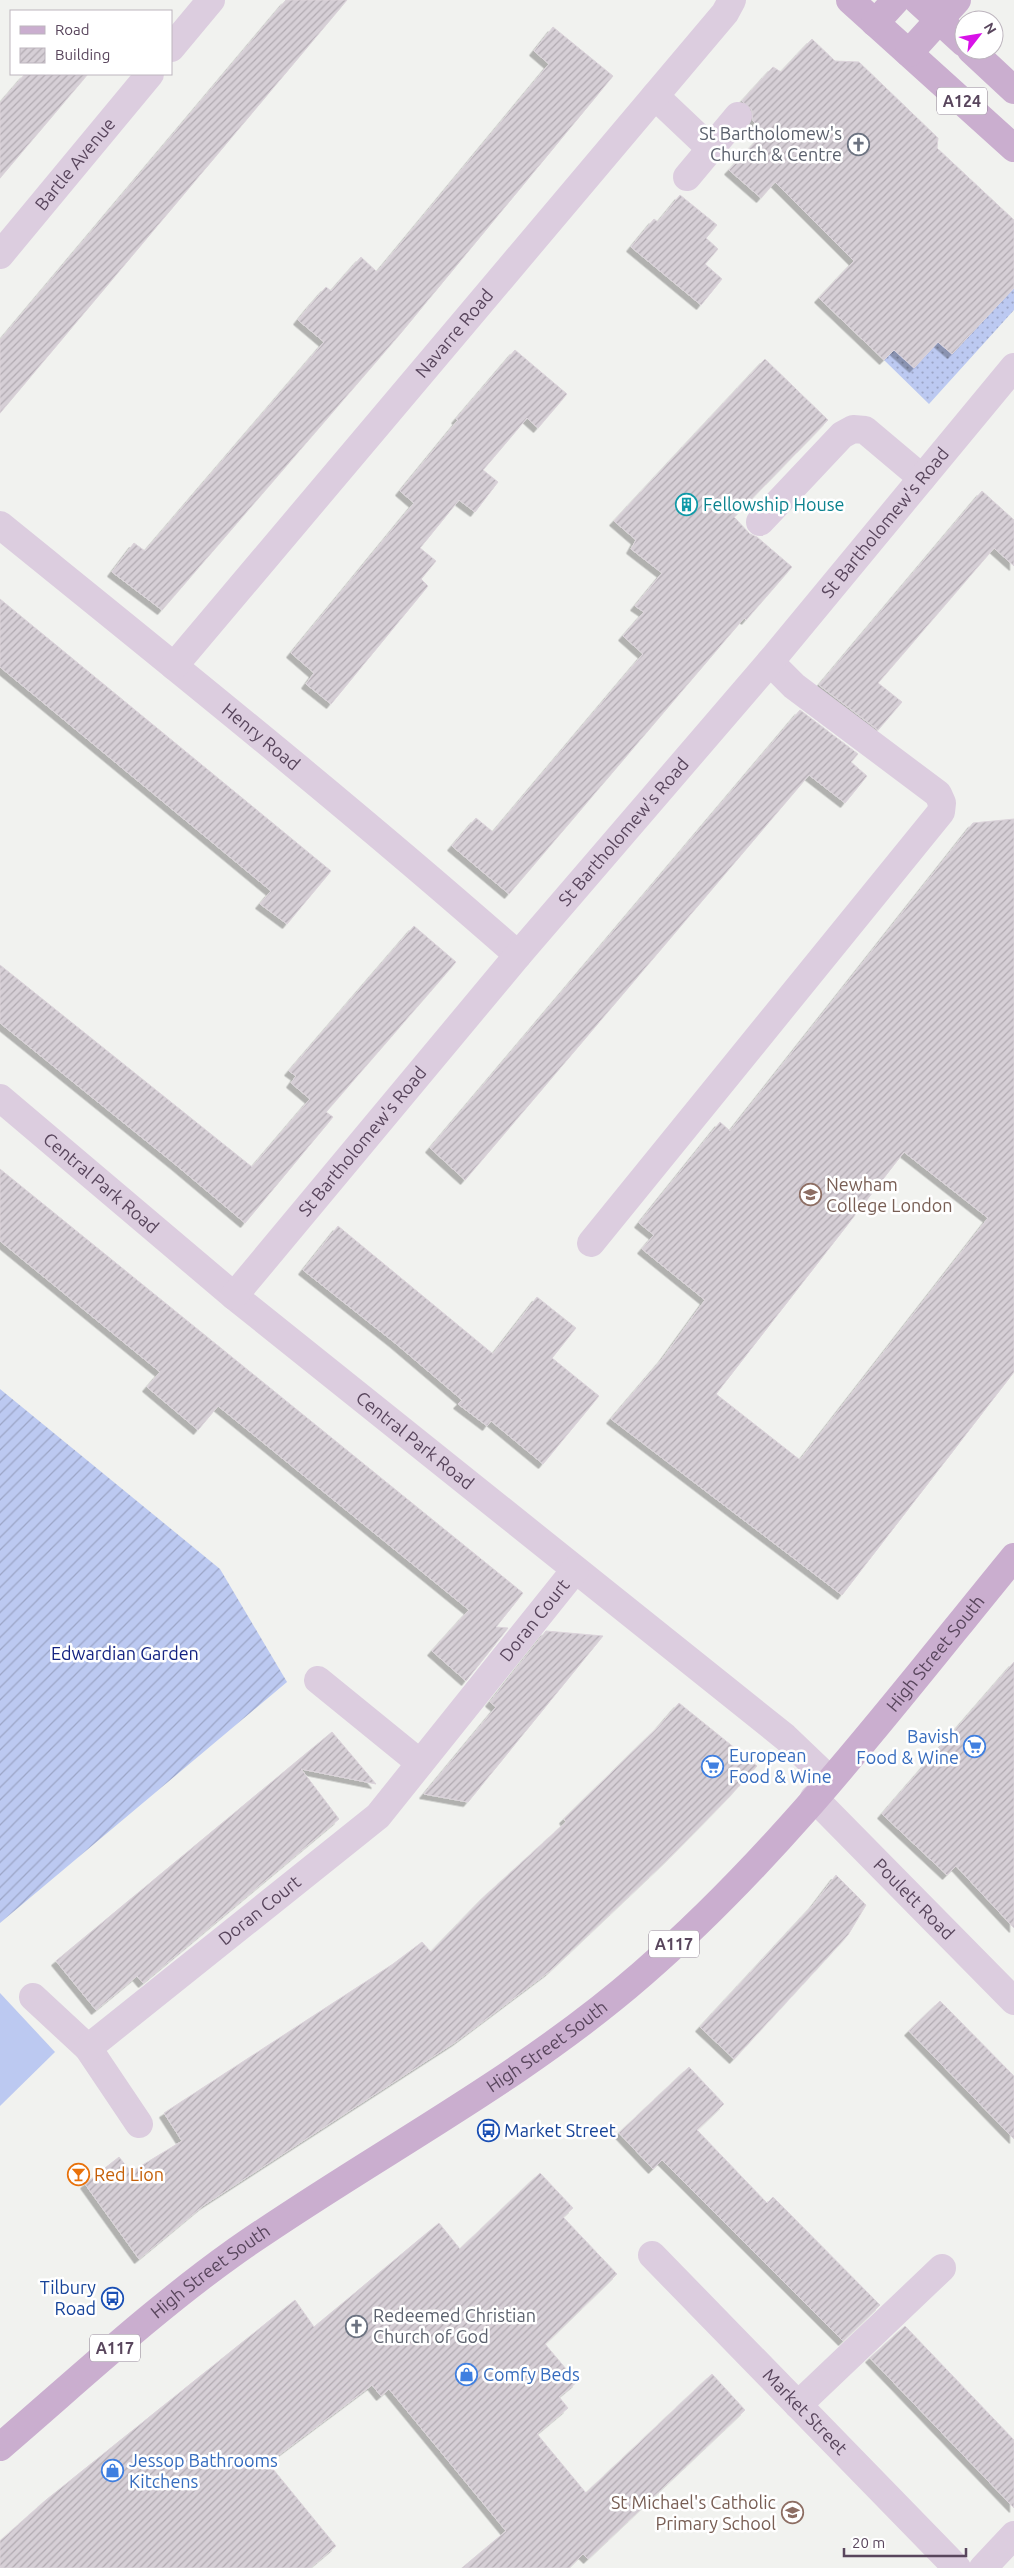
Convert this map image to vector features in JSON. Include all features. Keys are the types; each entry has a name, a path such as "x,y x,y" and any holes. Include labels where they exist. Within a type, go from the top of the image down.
{"main road":[{"name":"A124","path":"850,0 1014,148"},
{"path":"875,23 896,0"},
{"path":"917,0 954,34"},
{"path":"909,53 957,0"},
{"name":"A124","path":"982,60 1014,90"},
{"name":"High Street South","path":"0,2447 152,2317 234,2253 338,2183 517,2070 641,1975 736,1886 822,1789 1014,1557"}],"street":[{"path":"172,47 211,0"},
{"name":"Navarre Road","path":"174,666 725,13 732,0"},
{"name":"Bartle Avenue","path":"0,255 149,75"},
{"path":"655,96 711,149"},
{"path":"687,177 738,116"},
{"name":"St Bartholomew's Road","path":"234,1296 518,955 770,662 1014,367"},
{"path":"760,522 842,435 853,429 865,430 922,478"},
{"name":"Henry Road","path":"0,525 174,666 458,902 518,955"},
{"path":"590,1243 941,812 942,803 938,794 794,686 770,662"},
{"name":"Central Park Road","path":"0,1098 234,1296 784,1737 822,1789"},
{"name":"Doran Court","path":"88,2048 378,1816 575,1570"},
{"path":"318,1680 420,1763"},
{"name":"Poulett Road","path":"822,1789 1014,2001"},
{"path":"33,1997 88,2048 139,2124"},
{"name":"Market Street","path":"652,2255 957,2568"},
{"path":"798,2405 942,2268"},
{"path":"982,2568 1014,2534"}],"green space":[{"path":"1014,288 1014,310 929,404 884,360 894,349 914,368 938,342 952,354"},
{"name":"Edwardian Garden","path":"0,1389 220,1569 287,1682 0,1923"},
{"path":"0,1993 55,2052 0,2106"}],"building":[{"path":"286,0 347,0 0,413 0,340"},
{"path":"553,27 613,76 400,334 162,610 112,572 134,543 145,551 324,342 298,320 311,304 326,287 331,291 361,257 377,272 549,64 534,51"},
{"path":"812,39 835,61 859,62 938,138 937,148 1014,220 1014,288 952,354 938,342 914,368 894,350 884,360 819,298 854,261 775,182 761,198 729,170 765,132 753,121 752,110 742,101 773,67 781,72"},
{"path":"24,75 87,75 0,178 0,103"},
{"path":"680,195 717,225 706,238 718,249 705,264 722,279 701,305 631,247 654,219 658,222"},
{"path":"515,350 567,394 538,428 527,418 483,470 498,482 475,512 459,500 420,548 436,561 421,579 428,586 331,704 306,684 314,673 291,653 414,503 400,491 458,420 456,419"},
{"path":"765,359 828,420 734,517 750,534 757,537 792,567 746,620 744,618 509,894 452,846 476,818 493,832 643,654 623,636 644,612 635,606 662,573 631,549 636,540 614,521"},
{"path":"982,491 1014,520 1014,566 994,548 878,683 902,702 878,730 819,685"},
{"path":"0,599 331,871 287,924 260,904 271,891 0,667"},
{"path":"800,710 858,754 851,762 867,776 845,803 809,775 465,1180 430,1148"},
{"path":"1014,819 1014,1372 842,1595 611,1419 663,1358 705,1300 642,1249 654,1235 639,1223 720,1122 730,1131 973,823","holes":["904,1152 988,1218 800,1460 716,1394"]},
{"path":"414,926 456,962 326,1112 333,1117 245,1223 0,1023 0,965 252,1167 310,1099 291,1083 296,1076 289,1071"},
{"path":"0,1169 523,1593 496,1627 508,1628 466,1681 432,1651 469,1610 218,1406 198,1430 147,1387 160,1372 0,1241"},
{"path":"338,1226 493,1354 537,1297 576,1328 552,1358 599,1396 543,1464 491,1421 487,1426 458,1404 462,1400 395,1343 303,1270"},
{"path":"546,1631 603,1636 468,1802 424,1794 496,1707 490,1702"},
{"path":"1014,1662 1014,1928 956,1866 947,1875 882,1814"},
{"path":"679,1703 757,1766 728,1798 669,1858 550,1971 457,2041 204,2205 139,2259 85,2184 119,2157 131,2172 182,2141 164,2113 393,1964 422,1942 431,1952 485,1896 566,1822 564,1819 659,1726"},
{"path":"332,1732 376,1784 301,1769 339,1819 143,1983 137,1976 96,2010 56,1961"},
{"path":"836,1875 866,1905 848,1935 734,2059 700,2027 814,1904"},
{"path":"940,2001 1014,2076 1014,2139 909,2031"},
{"path":"689,2067 724,2104 697,2130 767,2203 773,2197 880,2305 843,2341 662,2160 653,2169 619,2133"},
{"path":"540,2173 573,2208 563,2217 617,2274 545,2344 577,2382 559,2397 568,2408 537,2434 586,2493 712,2374 745,2410 588,2559 583,2554 569,2568 462,2568 506,2531 389,2389 381,2396 372,2385 268,2463 336,2546 310,2568 0,2568 0,2541 46,2500 295,2300 314,2327 439,2223 460,2249"},
{"path":"905,2326 1014,2440 1014,2508 870,2358"}],"place":[{"name":"St Bartholomew's Church & Centre","path":"858,144"},
{"name":"Fellowship House","path":"687,505"},
{"name":"Newham College London","path":"810,1195"},
{"name":"Bavish Food & Wine","path":"975,1747"},
{"name":"European Food & Wine","path":"713,1766"},
{"name":"Market Street","path":"488,2131"},
{"name":"Red Lion","path":"78,2175"},
{"name":"Tilbury Road","path":"112,2298"},
{"name":"Redeemed Christian Church of God","path":"357,2326"},
{"name":"Comfy Beds","path":"467,2375"},
{"name":"Jessop Bathrooms Kitchens","path":"113,2471"},
{"name":"St Michael's Catholic Primary School","path":"792,2513"}]}
